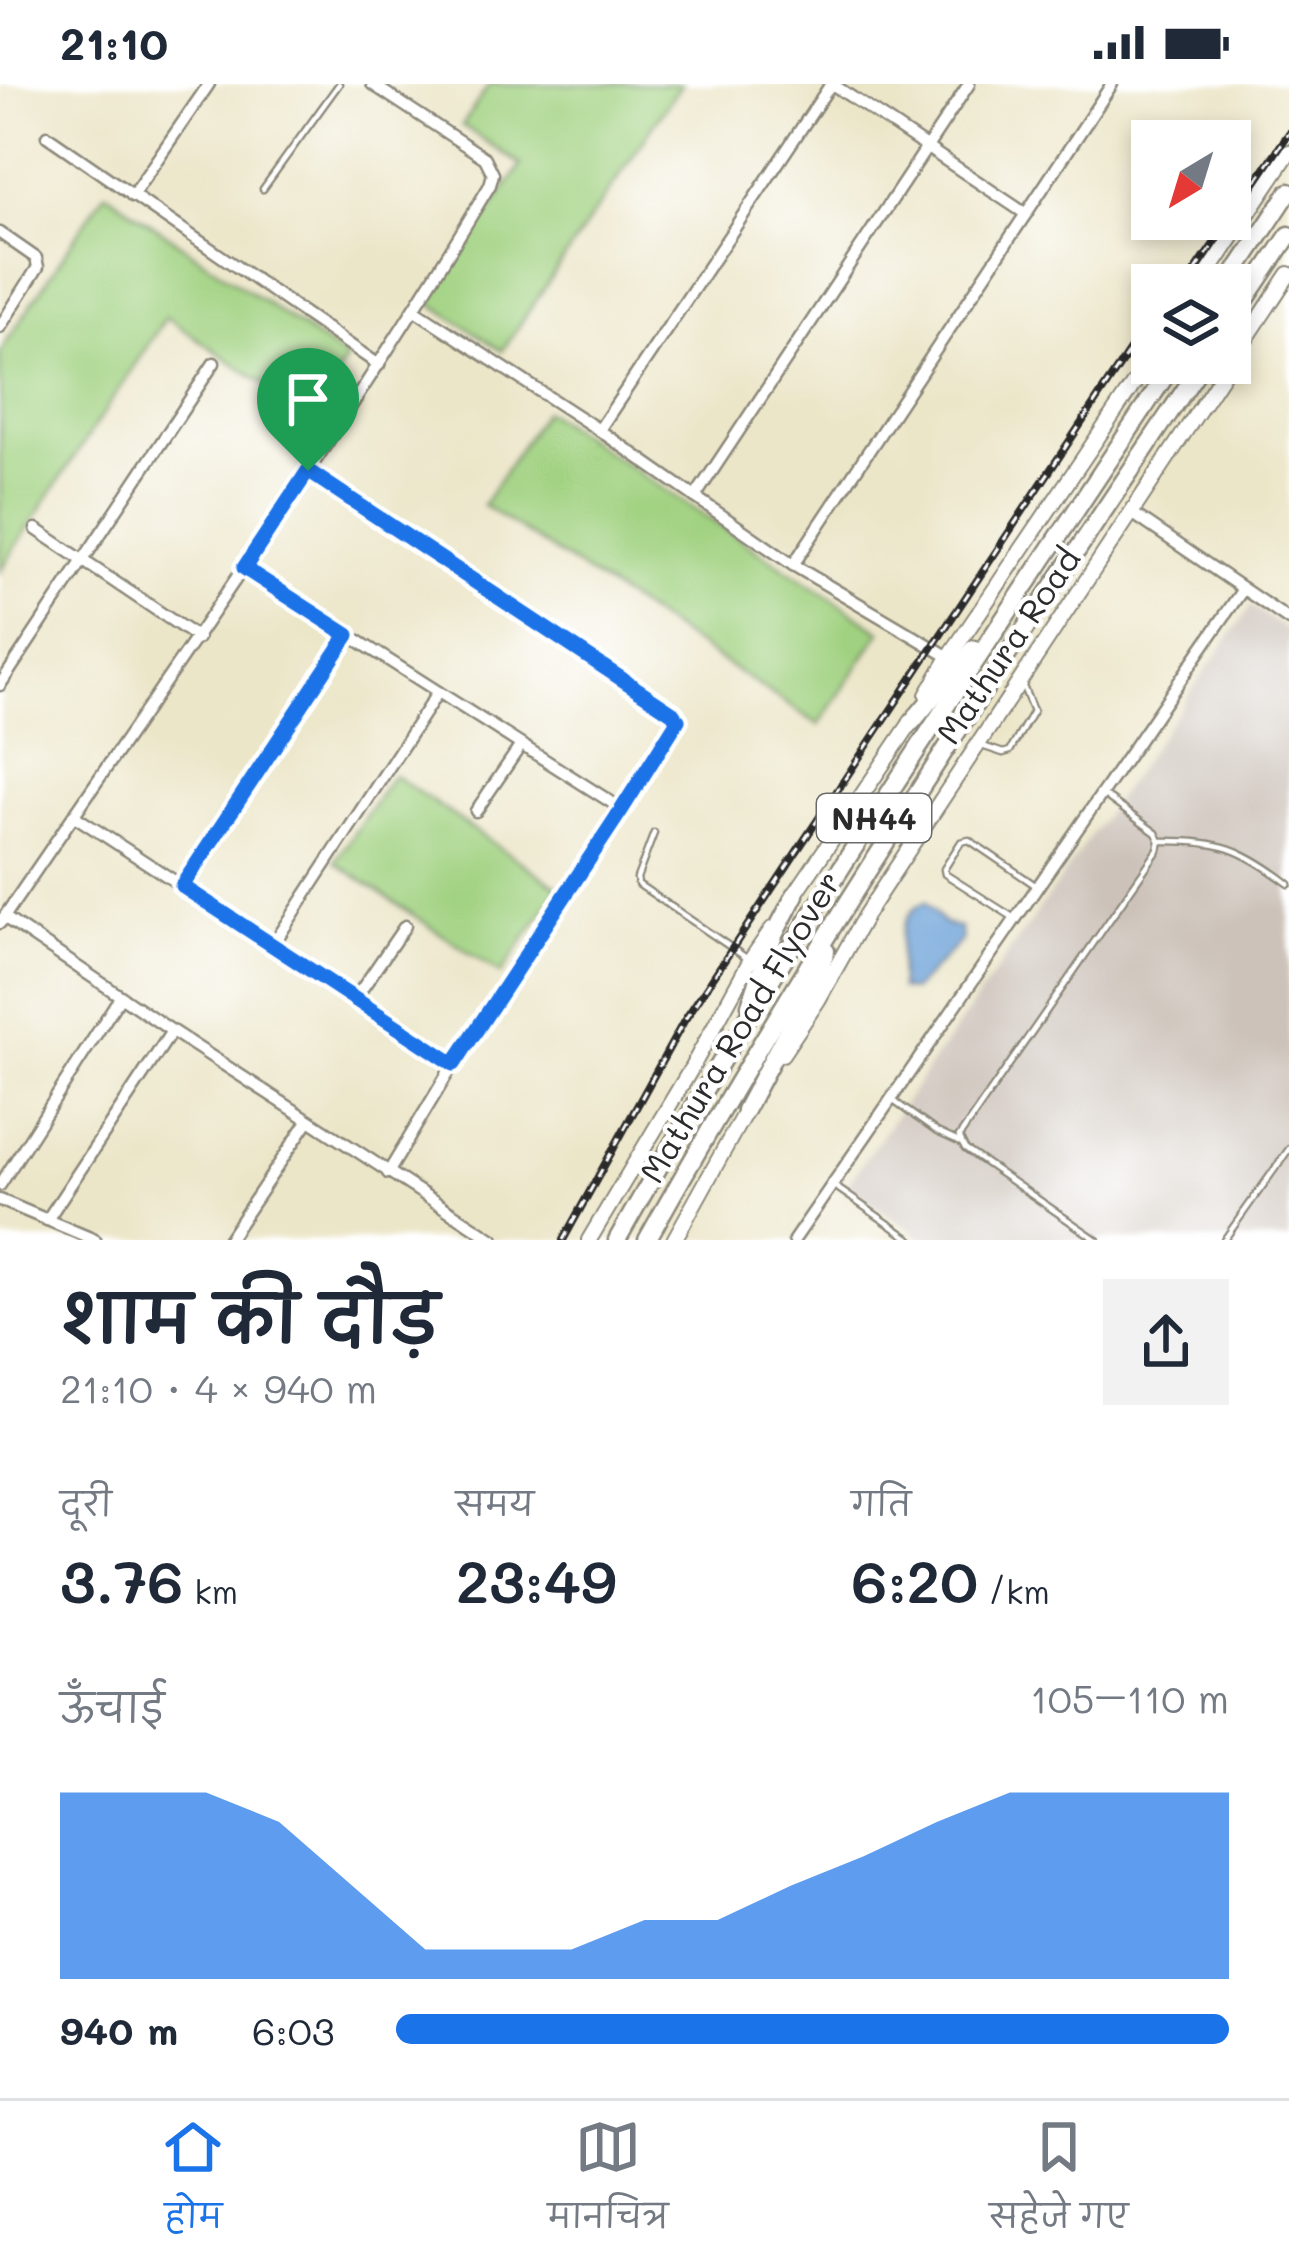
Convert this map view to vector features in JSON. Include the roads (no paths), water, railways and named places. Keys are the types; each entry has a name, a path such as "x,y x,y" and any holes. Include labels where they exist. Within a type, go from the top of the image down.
{"highway":[{"path":"1241,264 1289,192"},
{"path":"1251,292 1289,235"},
{"name":"NH44","path":"1013,605 1160,384"},
{"name":"Mathura Road Flyover","path":"646,1240 725,1100 937,760 1189,384"},
{"path":"911,722 1013,605"},
{"name":"Mathura Road","path":"740,1034 923,739 1013,605"},
{"path":"740,1034 774,935 795,895"},
{"path":"746,1110 820,969 839,916"},
{"name":"Mathura Road Flyover","path":"617,1240 740,1034"}],"main road":[{"path":"1214,264 1289,152"},
{"name":"Mathura Road","path":"674,1240 746,1110 818,1000 866,914 1289,274"},
{"name":"Mathura Road","path":"590,1240 750,961 1134,384"}],"street":[{"path":"132,196 209,84"},
{"path":"372,84 393,90 485,158 493,174 490,185 415,310 198,638 2,920 494,1240"},
{"path":"599,430 832,84 1026,214"},
{"path":"695,496 969,84"},
{"path":"793,565 1112,84"},
{"path":"47,136 379,364"},
{"path":"0,233 37,257 38,267 0,327"},
{"path":"415,310 793,565 949,657"},
{"path":"0,685 214,363"},
{"path":"308,471 678,720 388,1173"},
{"path":"1132,513 1289,620"},
{"path":"36,529 198,638"},
{"path":"244,568 622,809"},
{"path":"794,1240 1243,589"},
{"path":"182,886 348,635"},
{"path":"273,945 438,692"},
{"path":"476,811 521,745"},
{"path":"73,815 454,1064"},
{"path":"355,999 405,926"},
{"path":"0,1185 120,997"},
{"path":"47,1220 172,1031"},
{"path":"227,1240 308,1120"},
{"path":"0,1200 94,1240"}],"lane":[{"path":"263,189 339,84"},
{"path":"977,745 1010,751 1034,711 1020,679"},
{"path":"961,1144 959,1137 1158,850 1156,833 1103,794"},
{"path":"654,833 638,884 750,961"},
{"path":"1016,920 945,874 961,842 969,840 1038,887"},
{"path":"1160,841 1197,840 1228,846 1289,884"},
{"path":"891,1100 1097,1240"},
{"path":"1224,1240 1289,1149"},
{"path":"832,1185 912,1240"}],"water":[{"path":"925,902 944,924 960,928 962,940 912,991 900,989 903,928"}],"railway":[{"path":"1200,264 1289,133"},
{"path":"563,1240 684,1021 1131,349"}]}
